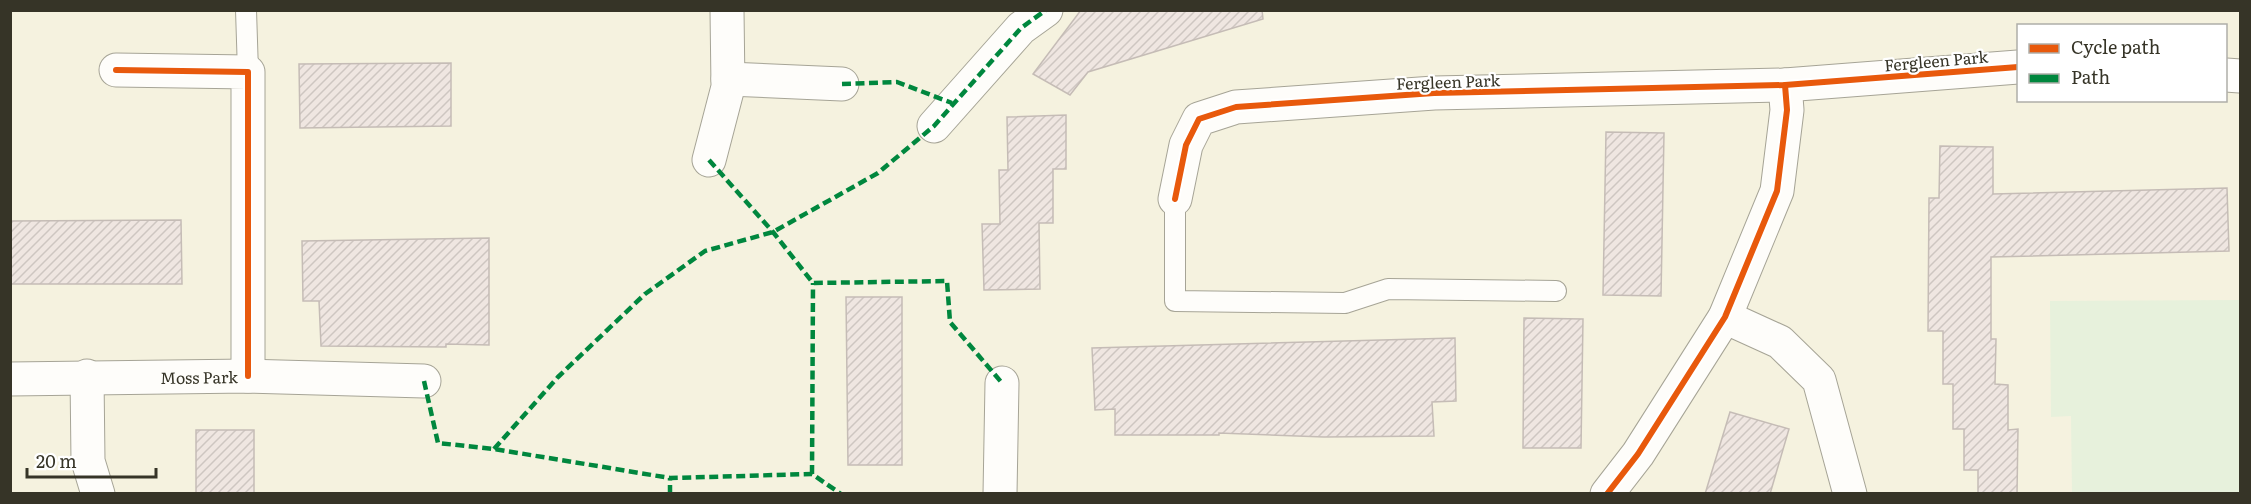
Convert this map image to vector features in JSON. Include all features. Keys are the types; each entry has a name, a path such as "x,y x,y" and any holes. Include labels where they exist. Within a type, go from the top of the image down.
{"street":[{"path":"709,160 728,87 727,10"},
{"path":"933,126 1021,28 1046,10"},
{"name":"Fergleen Park","path":"1175,199 1186,145 1200,119 1236,108 1434,93 1785,85 2017,66"},
{"path":"116,70 248,72 248,376"},
{"path":"728,79 842,84"},
{"path":"1607,494 1638,454 1725,317 1777,191 1787,110 1785,85"},
{"path":"1725,317 1780,342 1819,380 1850,494"},
{"path":"87,376 87,461 98,494"},
{"name":"Moss Park","path":"10,379 87,376 248,376 424,381"},
{"path":"1000,494 1002,383"}],"lane":[{"path":"246,10 248,72"},
{"path":"1175,199 1174,301 1346,303 1388,289 1556,291"}],"green space":[{"path":"2240,300 2240,493 2072,493 2071,416 2051,417 2050,301"}],"building":[{"path":"1081,10 1262,10 1263,19 1088,72 1070,95 1033,74"},
{"path":"451,63 451,126 300,128 299,64"},
{"path":"1066,115 1066,169 1053,169 1053,223 1039,223 1040,289 984,290 982,224 1000,224 999,170 1008,170 1007,117"},
{"path":"1606,132 1664,133 1661,296 1603,295"},
{"path":"1940,146 1993,147 1993,194 2227,188 2229,251 1991,257 1991,339 1996,339 1995,384 2008,385 2008,430 2018,429 2017,494 1978,494 1978,470 1964,470 1964,429 1953,429 1953,384 1943,384 1943,331 1928,331 1929,198 1939,198"},
{"path":"181,220 182,284 10,284 10,221"},
{"path":"489,238 489,345 321,346 319,301 303,301 302,241"},
{"path":"846,297 902,297 902,465 848,465"},
{"path":"1524,318 1583,319 1581,448 1523,448"},
{"path":"1455,338 1456,401 1432,402 1434,436 1324,437 1219,433 1219,435 1115,435 1115,409 1095,410 1092,348"},
{"path":"1730,412 1789,429 1770,494 1705,494"},
{"path":"196,430 254,430 254,494 196,494"}],"marked path":[{"path":"494,449 558,377 645,294 705,251 773,232 878,173 934,126 1021,28 1046,10"},
{"path":"842,84 897,82 952,103"},
{"path":"709,160 773,232 813,283 947,281 950,322 1002,383"},
{"path":"812,474 813,283"},
{"path":"424,381 438,443 494,449 670,478 812,474 841,494"},
{"path":"670,478 670,494"}],"cycle path":[{"path":"1175,199 1186,145 1199,119 1236,107 1434,93 1785,85 2017,67"},
{"path":"116,70 248,72 248,376"},
{"path":"1607,494 1638,454 1725,317 1777,191 1787,110 1785,85"}]}
